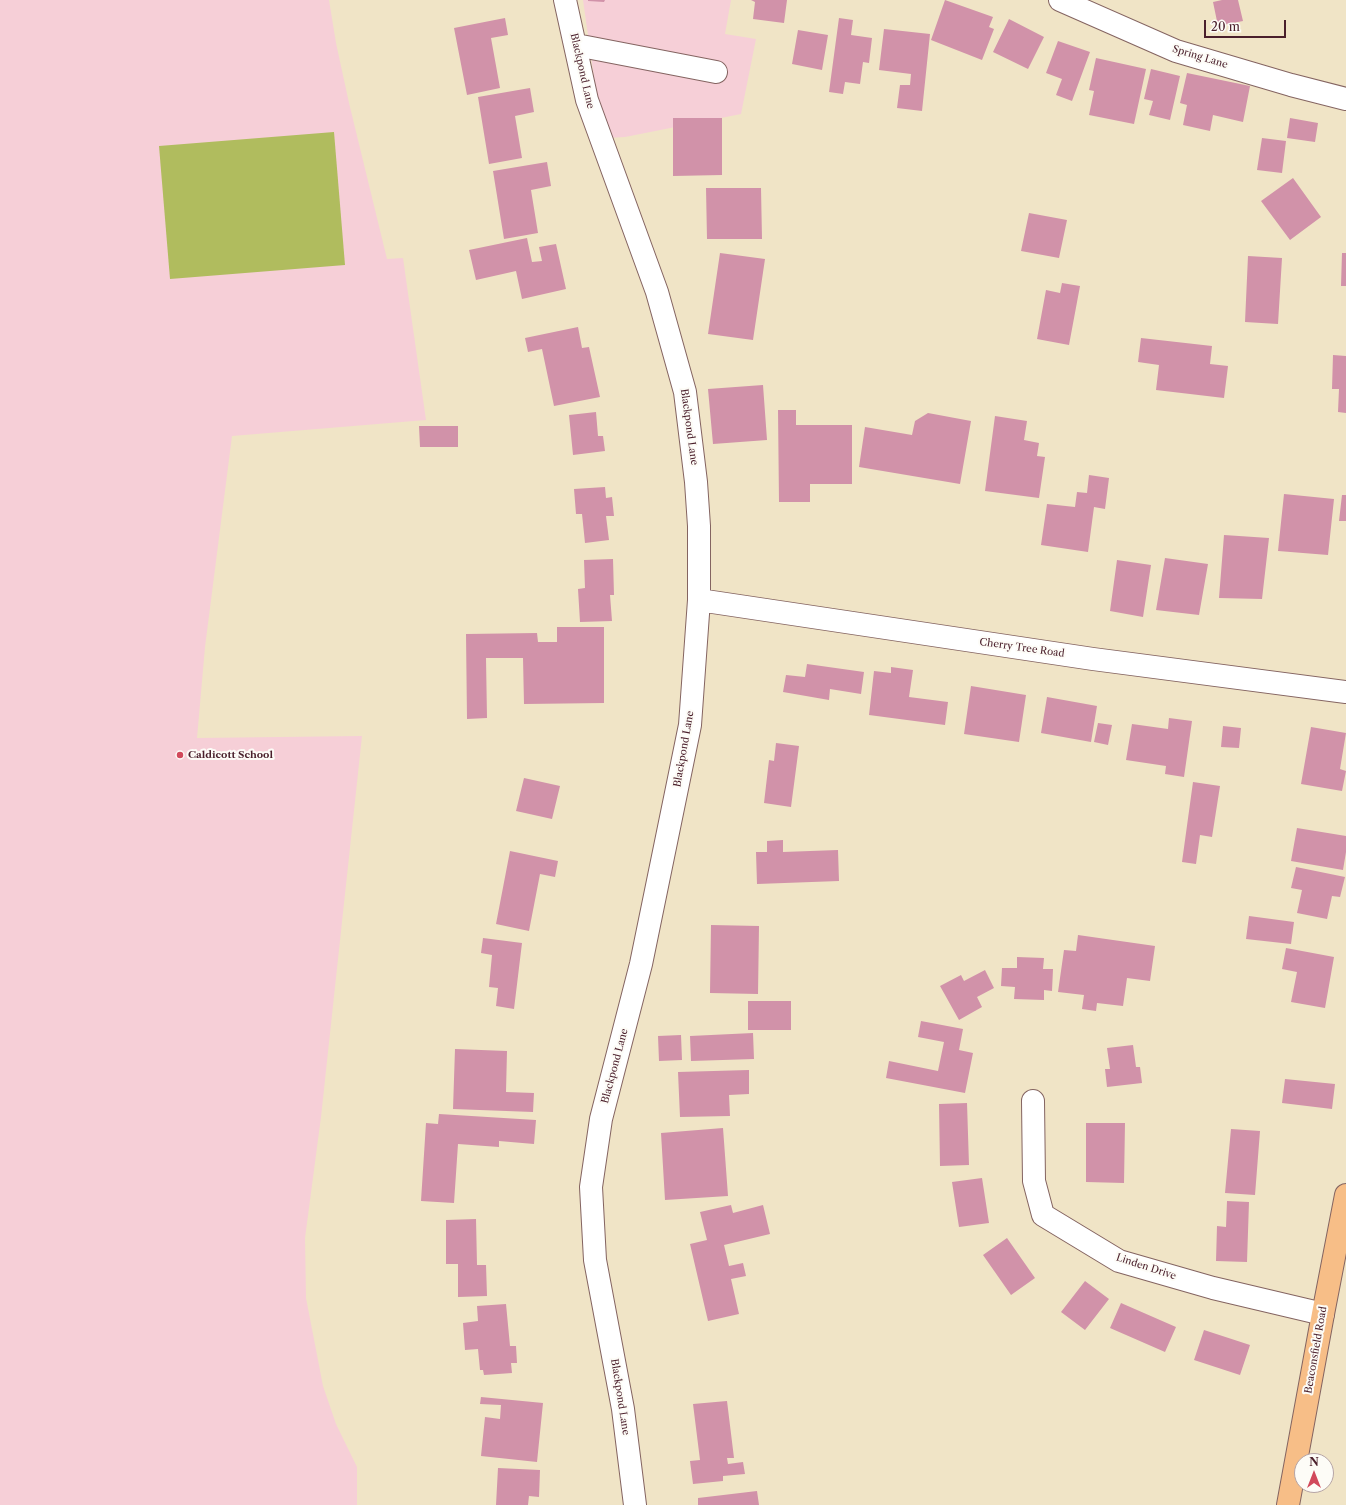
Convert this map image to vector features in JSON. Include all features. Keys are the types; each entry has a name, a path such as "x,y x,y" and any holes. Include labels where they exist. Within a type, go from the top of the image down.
{"main road":[{"name":"Beaconsfield Road","path":"1288,1505 1346,1195"}],"street":[{"name":"Blackpond Lane","path":"565,0 587,100 657,292 685,392 696,482 699,526 699,600 690,725 641,964 601,1119 591,1187 595,1260 623,1409 635,1505"},
{"name":"Spring Lane","path":"1060,0 1176,51 1291,85 1346,99"},
{"path":"576,45 716,72"},
{"name":"Cherry Tree Road","path":"699,600 1093,659 1346,692"},
{"name":"Linden Drive","path":"1033,1101 1034,1181 1043,1215 1119,1261 1213,1288 1323,1314"}],"shaded area":[{"name":"Caldicott School","path":"0,0 329,0 336,43 349,103 387,259 403,258 426,420 232,436 205,647 197,738 362,736 321,1117 305,1238 306,1298 323,1386 336,1424 357,1467 357,1505 0,1505"},
{"path":"583,0 731,0 725,34 756,39 741,114 625,137 607,138 599,113"}],"green space":[{"path":"334,132 345,265 170,279 159,146"}],"building":[{"path":"588,0 605,0 604,2"},
{"path":"751,0 787,0 784,23 753,19 755,2"},
{"path":"945,0 993,17 989,27 994,29 982,60 931,40"},
{"path":"1222,0 1238,0 1243,21 1218,26 1213,2"},
{"path":"505,18 508,35 491,38 500,88 467,95 454,28"},
{"path":"839,18 853,20 851,35 872,38 869,63 863,62 860,84 845,82 843,94 829,92"},
{"path":"1009,19 1044,37 1028,69 993,52"},
{"path":"884,29 930,34 922,111 897,108 900,85 910,85 911,74 879,70"},
{"path":"798,30 828,35 822,70 792,64"},
{"path":"1058,41 1090,52 1072,101 1056,95 1062,79 1046,73"},
{"path":"1096,58 1146,69 1134,124 1089,115 1094,91 1089,90"},
{"path":"1151,69 1180,76 1170,120 1149,115 1153,101 1144,99"},
{"path":"1187,73 1250,86 1243,122 1213,115 1210,131 1183,125 1187,105 1180,103"},
{"path":"530,88 534,112 515,116 522,158 489,164 478,97"},
{"path":"673,118 722,118 722,175 673,176"},
{"path":"1290,118 1318,123 1315,142 1287,138"},
{"path":"1262,138 1286,141 1282,173 1257,170"},
{"path":"547,162 551,186 531,190 538,233 504,239 493,171"},
{"path":"1293,178 1321,217 1290,240 1261,201"},
{"path":"706,188 761,188 762,239 707,239"},
{"path":"1029,213 1067,220 1059,258 1021,251"},
{"path":"527,238 532,262 542,261 539,247 556,244 566,289 522,299 516,271 476,280 469,250"},
{"path":"720,253 765,259 753,340 708,334"},
{"path":"1342,253 1346,253 1346,286 1341,286"},
{"path":"1248,256 1282,258 1278,324 1245,322"},
{"path":"1062,283 1080,286 1069,345 1037,339 1046,290 1060,293"},
{"path":"578,327 582,348 589,347 600,397 554,406 542,349 528,352 525,338"},
{"path":"1141,338 1212,346 1210,364 1228,366 1224,398 1156,390 1159,365 1138,362"},
{"path":"1333,355 1346,356 1346,413 1338,412 1339,389 1332,389"},
{"path":"763,385 767,440 713,444 708,389"},
{"path":"778,410 796,410 796,425 852,425 852,484 810,484 810,502 779,502"},
{"path":"596,412 598,436 603,436 605,451 573,455 569,415"},
{"path":"928,413 971,421 960,484 859,467 865,427 912,435 915,421"},
{"path":"995,416 1027,421 1024,440 1039,443 1037,456 1045,457 1039,498 985,491"},
{"path":"419,426 458,426 458,447 420,447"},
{"path":"1089,475 1109,478 1105,509 1094,507 1088,552 1041,545 1047,504 1075,507 1077,492 1087,493"},
{"path":"605,487 606,498 612,497 614,516 606,516 609,540 585,543 582,514 576,514 574,489"},
{"path":"1284,494 1334,499 1328,555 1278,551"},
{"path":"1342,495 1346,495 1346,521 1339,521"},
{"path":"1224,535 1269,538 1262,599 1219,598"},
{"path":"1165,558 1208,564 1199,615 1156,610"},
{"path":"613,559 614,595 610,595 612,621 580,622 578,589 585,588 584,560"},
{"path":"1117,560 1151,565 1143,617 1110,611"},
{"path":"557,627 604,627 604,703 524,704 523,658 486,658 487,718 467,719 466,634 537,633 538,642 557,642"},
{"path":"807,664 864,672 861,694 830,689 829,700 783,692 786,675 805,677"},
{"path":"891,667 913,670 909,697 948,702 945,725 869,715 874,671 891,673"},
{"path":"971,686 1026,695 1019,742 964,734"},
{"path":"1047,697 1097,706 1091,742 1041,733"},
{"path":"1169,718 1192,721 1184,777 1165,774 1166,766 1126,760 1132,724 1168,729"},
{"path":"1098,723 1112,725 1108,745 1094,742"},
{"path":"1223,726 1241,728 1239,748 1221,747"},
{"path":"1311,727 1346,733 1340,769 1346,771 1342,791 1301,784"},
{"path":"776,743 799,746 791,807 764,803 769,760 774,761"},
{"path":"524,778 560,786 552,819 516,811"},
{"path":"1193,782 1220,786 1212,837 1200,835 1196,864 1182,862"},
{"path":"1297,828 1346,836 1346,852 1343,870 1291,861"},
{"path":"783,840 783,852 838,850 839,881 757,884 756,852 767,852 767,841"},
{"path":"510,851 558,861 555,877 540,874 529,931 496,924"},
{"path":"1296,867 1345,877 1340,897 1332,896 1327,919 1297,913 1302,890 1291,888"},
{"path":"1249,916 1294,922 1291,944 1246,939"},
{"path":"711,925 759,926 758,994 710,993"},
{"path":"1078,935 1155,946 1150,981 1127,978 1123,1006 1097,1003 1096,1011 1082,1009 1084,995 1058,992 1064,950 1076,951"},
{"path":"483,938 522,943 514,1009 496,1006 498,988 489,987 492,955 481,953"},
{"path":"1286,948 1334,957 1325,1008 1291,1002 1297,972 1282,969"},
{"path":"1017,957 1044,958 1043,969 1053,969 1052,991 1044,990 1044,1000 1014,999 1015,987 1001,986 1002,968 1017,968"},
{"path":"985,970 994,988 977,997 982,1007 959,1020 940,986 961,975 964,981"},
{"path":"748,1001 791,1001 791,1030 748,1030"},
{"path":"921,1021 963,1029 959,1050 973,1053 965,1093 886,1078 889,1061 938,1071 944,1042 918,1037"},
{"path":"753,1033 754,1059 691,1061 690,1036"},
{"path":"681,1035 682,1060 659,1061 658,1036"},
{"path":"1133,1045 1136,1067 1140,1067 1142,1083 1107,1087 1105,1069 1110,1069 1107,1048"},
{"path":"455,1049 507,1051 506,1092 534,1093 533,1112 453,1109"},
{"path":"749,1070 749,1094 729,1095 730,1116 680,1117 678,1072"},
{"path":"1285,1079 1335,1084 1332,1109 1282,1103"},
{"path":"967,1103 969,1165 940,1166 939,1104"},
{"path":"439,1114 536,1120 534,1144 499,1141 499,1147 458,1144 454,1203 421,1201 426,1123 438,1124"},
{"path":"1086,1123 1125,1123 1124,1183 1086,1182"},
{"path":"723,1128 728,1196 665,1200 661,1133"},
{"path":"1231,1129 1260,1131 1255,1195 1225,1193"},
{"path":"982,1178 989,1223 959,1227 952,1182"},
{"path":"1227,1201 1249,1202 1247,1262 1216,1261 1217,1226 1226,1227"},
{"path":"731,1205 733,1213 763,1205 770,1234 724,1245 729,1266 743,1263 746,1276 731,1279 739,1314 708,1321 690,1244 707,1240 700,1212"},
{"path":"476,1219 477,1265 486,1265 487,1296 458,1297 458,1264 446,1264 446,1220"},
{"path":"1007,1238 1035,1278 1011,1295 983,1255"},
{"path":"1085,1281 1109,1299 1085,1330 1061,1312"},
{"path":"1121,1303 1176,1327 1165,1352 1110,1328"},
{"path":"506,1304 510,1346 516,1346 517,1363 511,1363 512,1373 484,1375 483,1370 480,1370 478,1349 465,1350 463,1323 478,1321 477,1306"},
{"path":"1204,1330 1250,1345 1240,1375 1194,1360"},
{"path":"481,1397 543,1403 537,1462 481,1456 485,1417 500,1419 501,1405 480,1404"},
{"path":"727,1401 734,1458 727,1458 728,1464 743,1462 745,1474 723,1476 723,1481 693,1484 690,1461 700,1460 693,1404"},
{"path":"498,1468 540,1470 539,1497 529,1496 528,1505 496,1505"},
{"path":"757,1491 759,1505 698,1505 698,1498"}],"place":[{"name":"Caldicott School","path":"180,755"}]}
